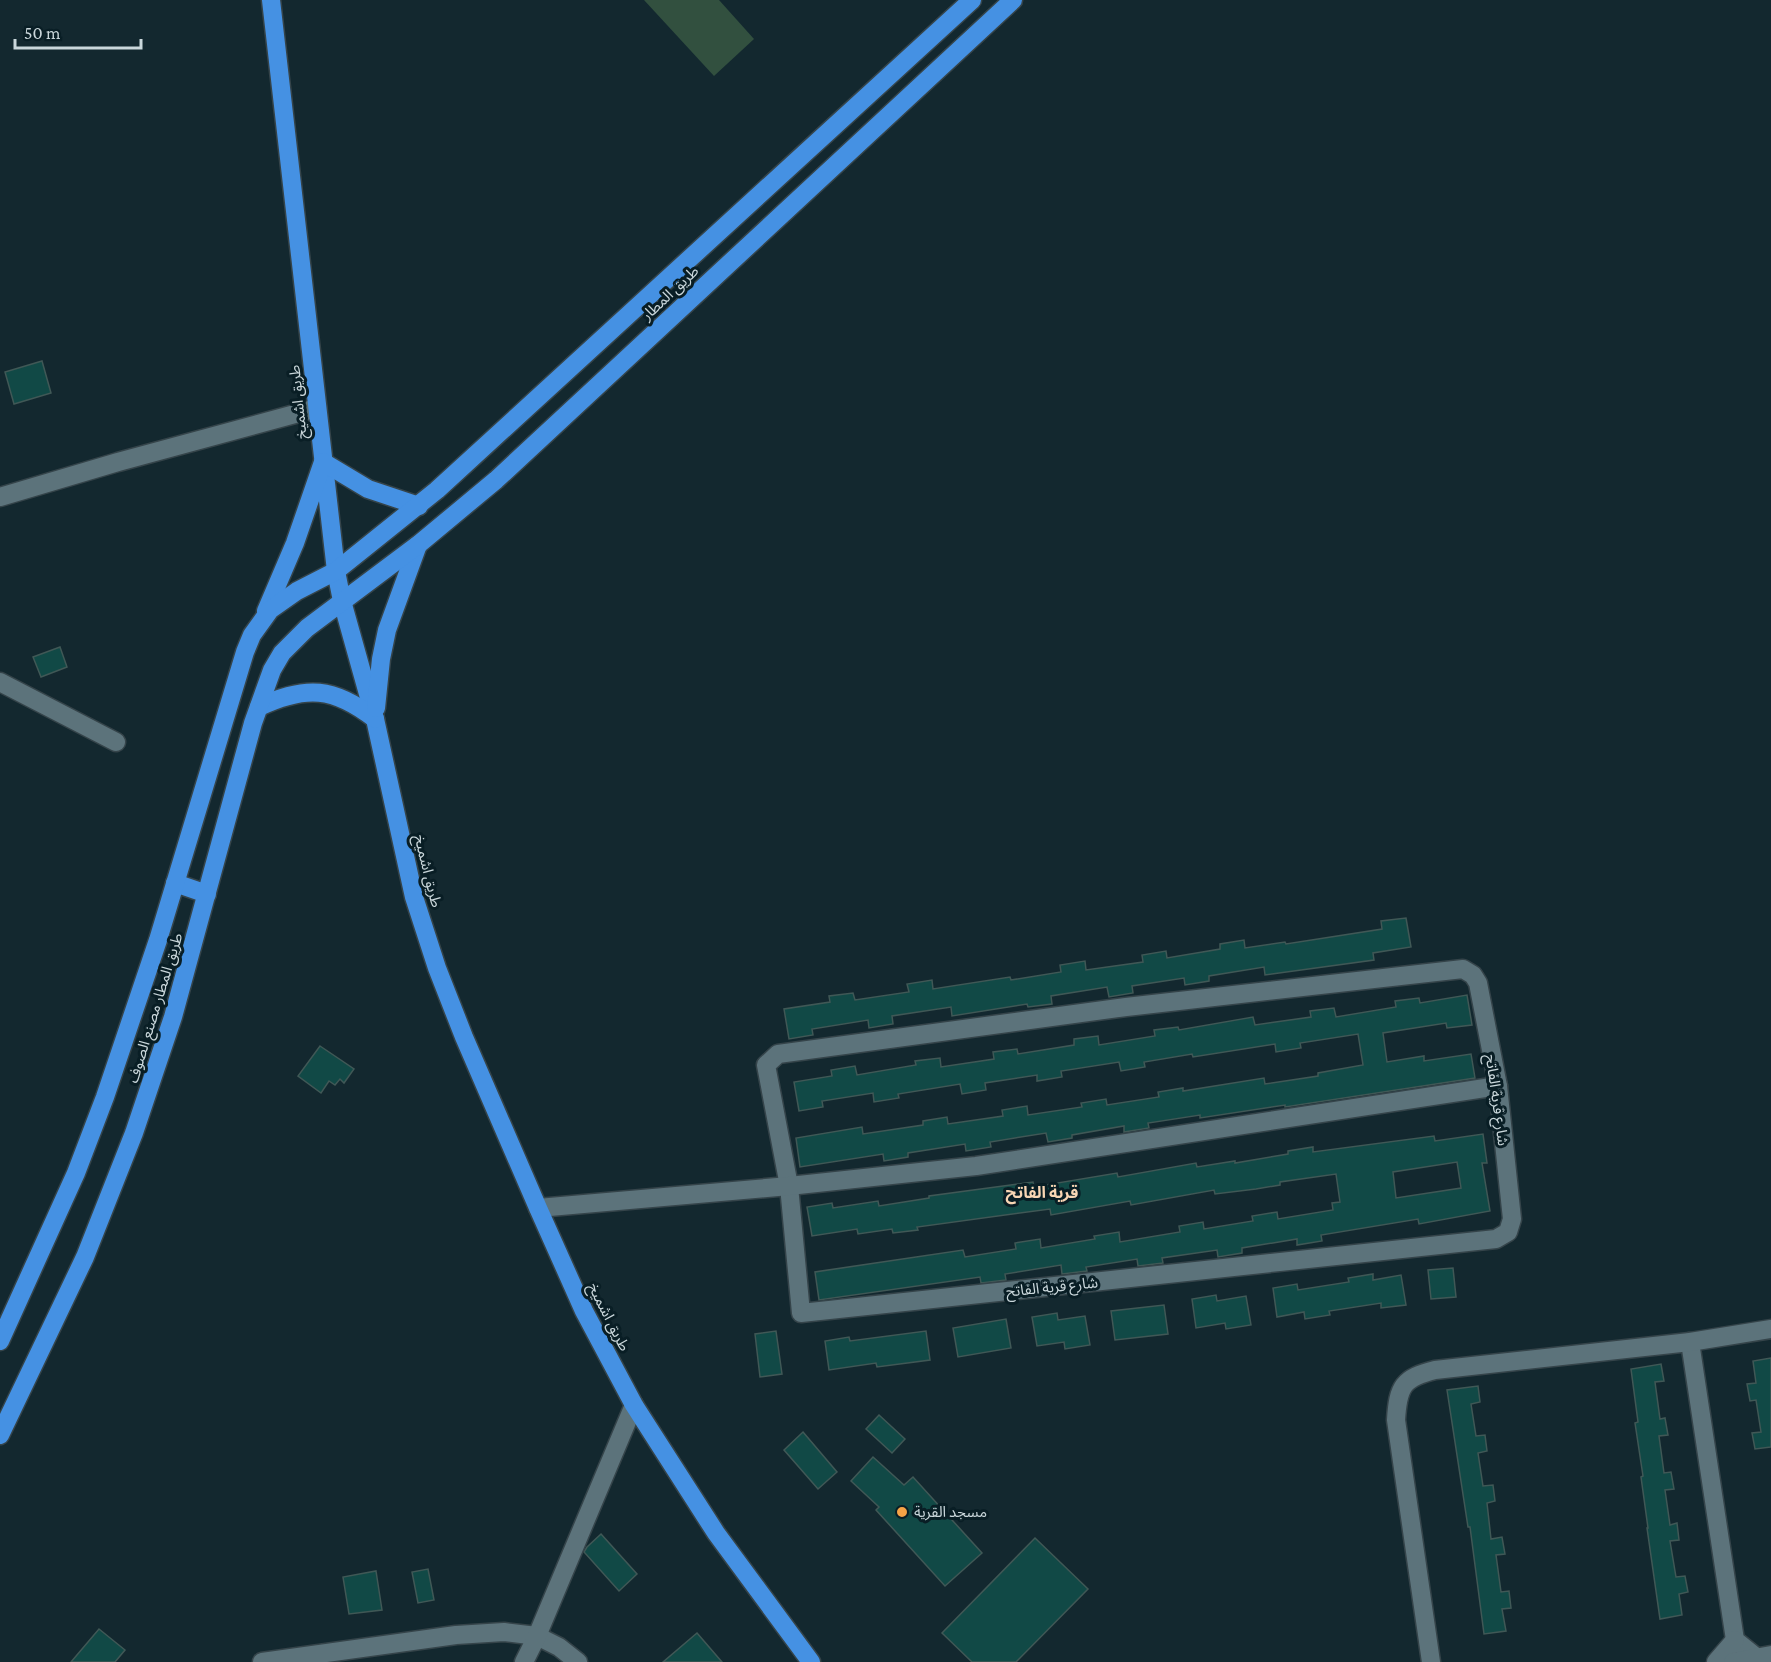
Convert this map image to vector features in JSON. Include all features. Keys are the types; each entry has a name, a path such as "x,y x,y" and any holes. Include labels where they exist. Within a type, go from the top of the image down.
{"highway":[{"name":"طريق اشميخ","path":"271,0 336,571 342,601 375,719 414,897 437,969 464,1037 584,1311 634,1405 716,1533 812,1662"},
{"name":"طريق المطار","path":"336,571 437,490 972,0"},
{"name":"طريق المطار","path":"342,601 418,544 496,480 1013,0"},
{"path":"261,621 295,543 323,462 368,489 419,506"},
{"path":"437,490 433,506 441,519 447,521"},
{"path":"375,719 381,659 387,630 418,544"},
{"name":"طريق المطار مصنع الصوف","path":"0,1341 76,1173 132,1020 245,652 261,621 283,600 336,571"},
{"name":"طريق المطار مصنع الصوف","path":"0,1436 85,1257 131,1142 173,1017 259,706 272,670 282,652 342,601"},
{"path":"259,706 282,696 307,692 332,694 355,704 375,719"},
{"path":"175,883 207,894"}],"street":[{"path":"0,497 118,462 317,408"},
{"path":"0,682 116,742"},
{"name":"شارع قرية الفاتح","path":"1463,969 1473,975 1478,983 1498,1086 1512,1219 1508,1232 1496,1239 801,1313 789,1186 766,1065 778,1054 1126,1007 1463,969"},
{"path":"538,1208 789,1186 976,1166 1498,1086"},
{"path":"1431,1662 1396,1420 1397,1404 1404,1384 1415,1375 1435,1370 1690,1342 1771,1329"},
{"path":"1690,1342 1735,1640 1761,1658"},
{"path":"524,1662 634,1405"},
{"path":"262,1662 293,1660 456,1635 504,1632 537,1636 560,1647 578,1662"},
{"path":"1716,1662 1735,1640"},
{"path":"1734,1662 1761,1658"}],"green space":[{"path":"644,0 719,0 754,39 714,76"}],"building":[{"path":"42,361 51,393 14,404 5,372"},
{"path":"60,647 67,667 41,677 33,657"},
{"path":"1406,918 1411,947 1373,953 1374,960 1265,975 1264,967 1209,976 1209,981 1185,985 1184,978 1132,986 1133,993 1109,997 1107,987 1051,996 1052,1004 1028,1007 1027,1004 952,1016 951,1007 892,1016 893,1024 869,1028 868,1020 812,1029 813,1035 789,1039 784,1009 830,1002 829,996 853,993 855,1000 909,992 907,984 932,980 933,989 1010,977 1011,980 1061,972 1060,965 1085,961 1086,970 1143,962 1142,955 1166,951 1167,958 1220,949 1220,944 1244,940 1245,948 1285,942 1286,944 1382,929 1381,921"},
{"path":"1467,995 1472,1025 1447,1028 1446,1023 1383,1033 1387,1062 1424,1056 1424,1061 1471,1054 1475,1078 1285,1107 1285,1105 1200,1118 1200,1115 1148,1123 1149,1128 1124,1132 1124,1126 1072,1135 1072,1138 1048,1142 1046,1133 990,1142 991,1147 966,1151 965,1144 908,1153 908,1157 884,1161 883,1154 800,1167 796,1138 862,1127 863,1134 923,1125 923,1121 947,1117 948,1124 1003,1116 1002,1110 1027,1106 1028,1115 1082,1107 1081,1103 1106,1099 1107,1105 1159,1097 1158,1092 1183,1088 1183,1091 1264,1078 1265,1084 1318,1076 1318,1073 1363,1065 1358,1034 1300,1043 1301,1048 1276,1052 1275,1044 1193,1057 1192,1054 1144,1062 1145,1067 1121,1071 1119,1062 1061,1071 1062,1077 1037,1081 1037,1075 985,1083 986,1090 962,1094 960,1084 898,1094 899,1098 874,1102 873,1093 822,1101 823,1107 799,1111 794,1082 832,1076 831,1070 855,1066 857,1075 916,1065 915,1061 940,1058 941,1067 994,1059 993,1052 1017,1049 1018,1054 1074,1045 1074,1039 1098,1036 1099,1045 1155,1036 1154,1030 1178,1027 1179,1030 1253,1017 1255,1025 1311,1017 1310,1011 1334,1008 1336,1017 1396,1007 1395,1001 1419,998 1420,1003"},
{"path":"320,1046 354,1069 344,1083 340,1079 335,1085 329,1081 321,1093 298,1076"},
{"path":"1483,1134 1487,1163 1482,1163 1490,1211 1419,1224 1418,1219 1321,1235 1322,1241 1297,1245 1297,1239 1242,1248 1242,1253 1218,1257 1217,1250 1162,1258 1163,1263 1138,1266 1137,1259 1086,1267 1087,1271 1062,1274 1061,1265 1005,1274 1006,1280 981,1283 980,1277 819,1300 815,1272 963,1250 965,1257 1016,1249 1015,1243 1040,1239 1041,1248 1095,1239 1094,1236 1119,1232 1120,1242 1180,1232 1179,1226 1203,1222 1204,1229 1253,1221 1252,1216 1277,1212 1278,1219 1333,1210 1332,1203 1340,1202 1336,1174 1280,1182 1280,1185 1256,1189 1215,1194 1214,1190 1131,1205 1130,1201 1051,1215 1050,1209 917,1227 918,1230 893,1233 892,1229 858,1234 857,1229 812,1236 807,1207 832,1203 833,1208 878,1201 879,1206 929,1198 929,1196 1033,1182 1034,1187 1117,1173 1118,1177 1196,1163 1197,1167 1235,1161 1235,1163 1288,1154 1288,1151 1313,1147 1313,1152 1434,1136 1435,1141","holes":["1457,1162 1461,1188 1396,1198 1393,1172"]},
{"path":"1453,1268 1456,1297 1431,1299 1428,1270"},
{"path":"1373,1274 1373,1280 1401,1275 1406,1305 1381,1308 1381,1303 1329,1311 1330,1315 1305,1319 1304,1312 1277,1317 1273,1288 1297,1284 1298,1290 1349,1282 1348,1278"},
{"path":"1216,1295 1217,1301 1246,1296 1251,1325 1226,1329 1225,1323 1196,1328 1192,1299"},
{"path":"1164,1305 1168,1334 1115,1340 1111,1311"},
{"path":"1057,1313 1058,1320 1085,1316 1090,1345 1065,1349 1064,1342 1037,1346 1032,1317"},
{"path":"1006,1319 1011,1348 958,1357 953,1328"},
{"path":"776,1331 782,1374 760,1377 755,1334"},
{"path":"926,1331 930,1360 877,1367 876,1363 829,1370 825,1341 849,1337 850,1341"},
{"path":"1771,1358 1771,1447 1755,1449 1752,1433 1761,1432 1756,1400 1750,1401 1747,1384 1756,1383 1753,1361"},
{"path":"1661,1364 1664,1381 1655,1382 1660,1419 1665,1418 1668,1435 1659,1436 1664,1473 1671,1472 1674,1489 1665,1490 1670,1525 1677,1523 1679,1540 1670,1541 1676,1577 1685,1576 1688,1592 1679,1594 1682,1615 1660,1619 1641,1477 1643,1476 1635,1423 1638,1422 1631,1369"},
{"path":"1478,1386 1480,1402 1471,1404 1476,1436 1485,1435 1487,1451 1478,1453 1483,1486 1493,1485 1495,1501 1487,1503 1491,1539 1502,1537 1505,1554 1496,1555 1501,1592 1509,1591 1511,1608 1502,1609 1506,1631 1484,1634 1470,1527 1468,1527 1447,1390"},
{"path":"879,1415 905,1439 892,1453 866,1429"},
{"path":"803,1432 837,1472 818,1489 784,1450"},
{"path":"873,1457 904,1485 913,1477 982,1553 945,1586 876,1510 879,1507 851,1481"},
{"path":"601,1534 637,1574 619,1591 584,1552"},
{"path":"1035,1538 1088,1589 1016,1662 972,1662 942,1633"},
{"path":"428,1569 434,1600 418,1603 412,1572"},
{"path":"376,1571 382,1610 349,1614 343,1577"},
{"path":"99,1629 125,1650 115,1662 71,1662"},
{"path":"697,1633 722,1662 663,1662"}],"place":[{"name":"مسجد القرية","path":"902,1512"}],"district":[{"name":"قرية الفاتح","path":"1042,1192"}]}
